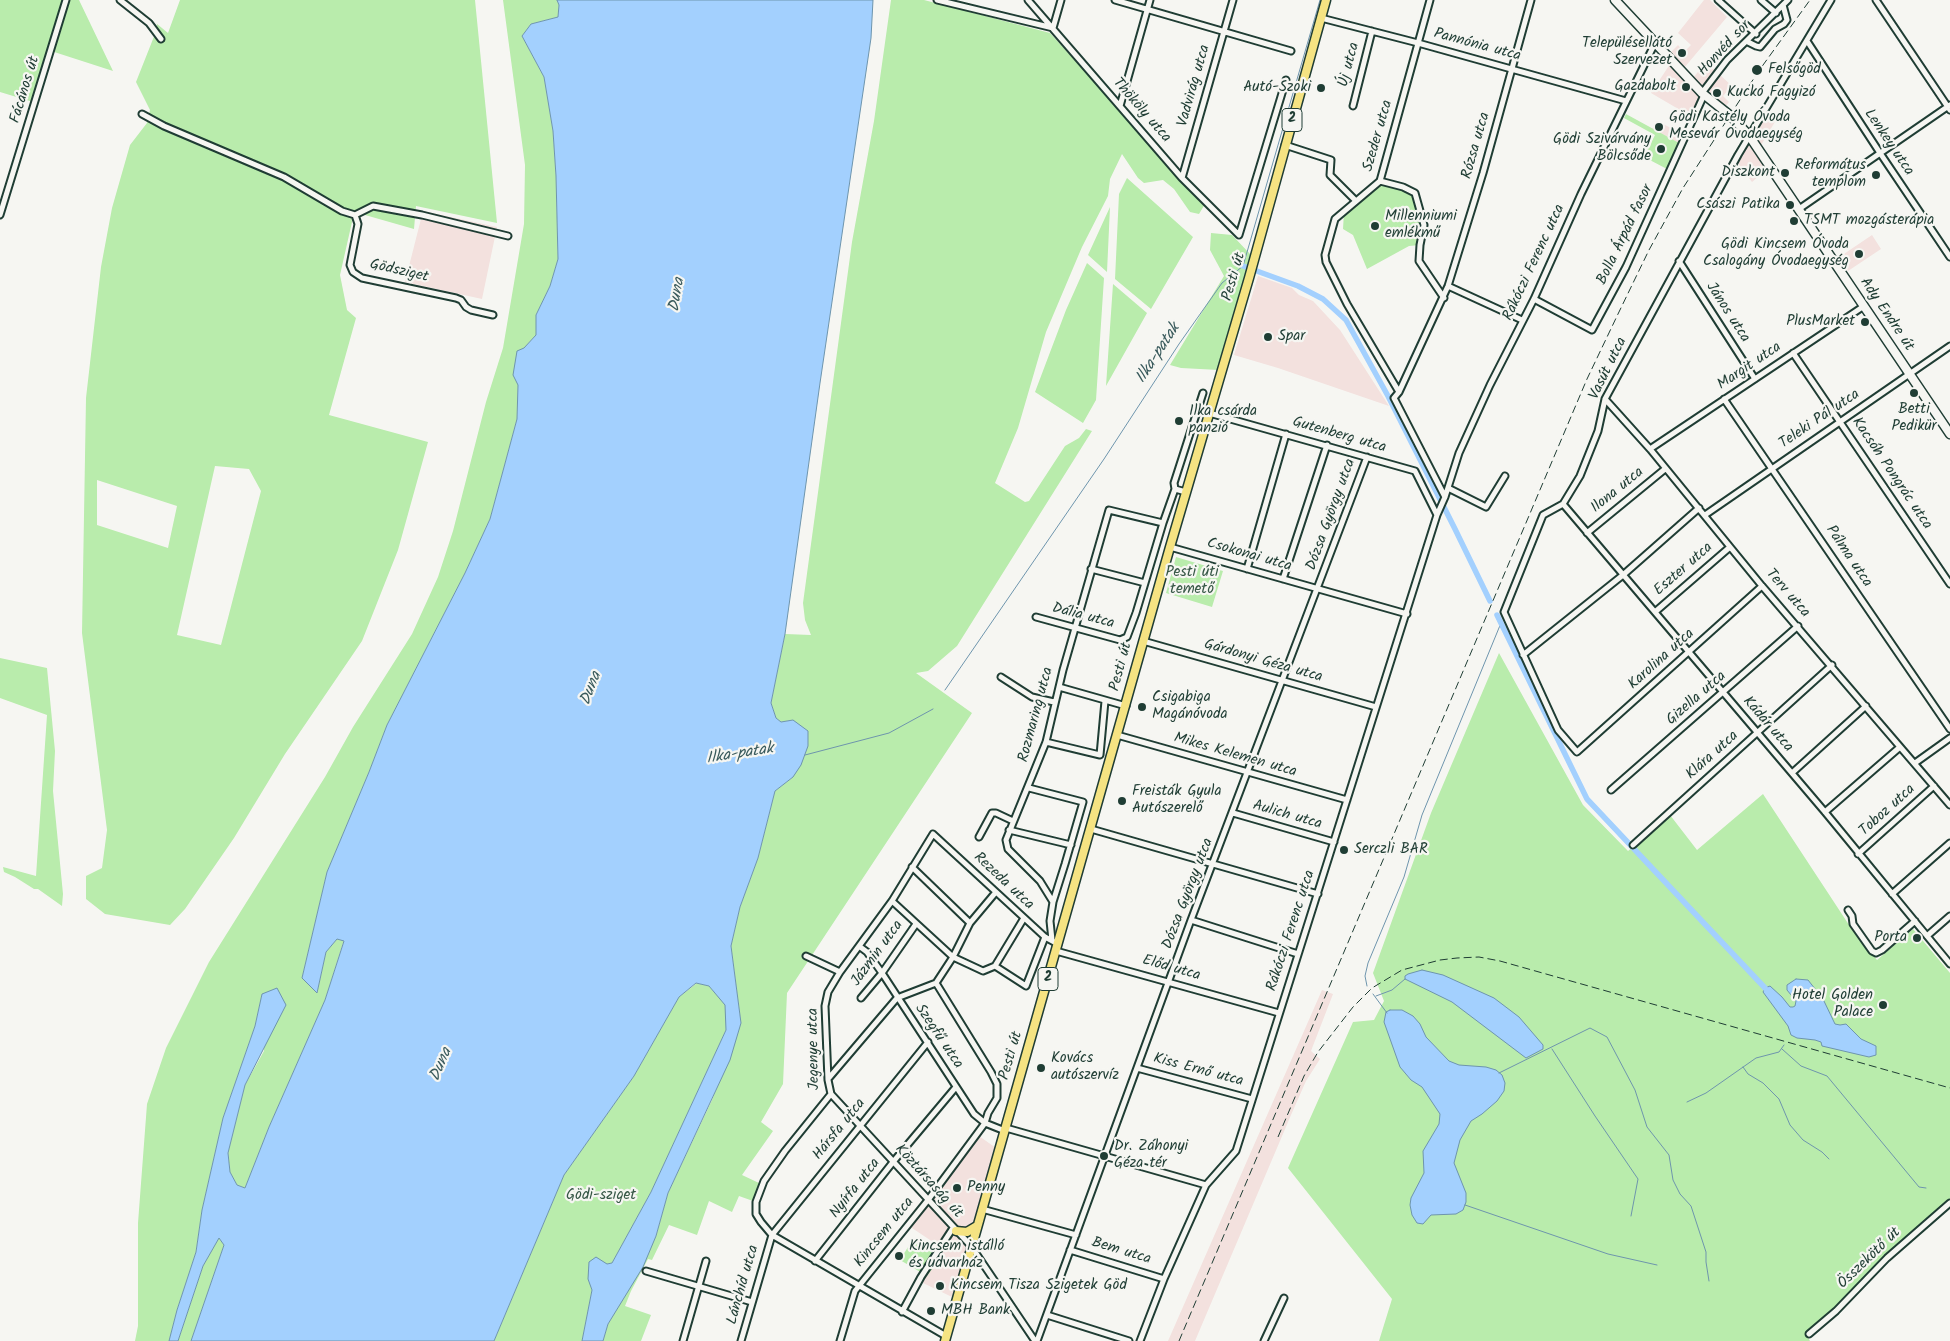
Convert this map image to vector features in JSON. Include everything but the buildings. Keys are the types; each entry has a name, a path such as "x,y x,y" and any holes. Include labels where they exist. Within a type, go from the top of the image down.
{"main road":[{"name":"Pesti út","path":"945,1339 1056,945 1118,735 1143,641 1251,273 1326,0"},
{"path":"955,1230 967,1232 976,1226"}],"street":[{"name":"Fácános út","path":"0,215 66,0"},
{"path":"120,0 149,23 161,39"},
{"path":"937,0 1053,28 1061,0"},
{"name":"Thököly utca","path":"1028,0 1182,178 1239,235 1286,80"},
{"path":"1115,0 1292,51"},
{"path":"1120,106 1150,0"},
{"name":"Vadvirág utca","path":"1182,178 1233,0"},
{"name":"Szeder utca","path":"1400,392 1347,304 1324,258 1335,220 1380,181 1430,0"},
{"name":"Rózsa utca","path":"1400,392 1444,298 1531,0"},
{"name":"Ady Endre út","path":"1615,0 1703,94 1730,115 1750,136 1950,434"},
{"path":"1718,0 1756,34"},
{"path":"1761,0 1776,13"},
{"name":"Honvéd sor","path":"1703,94 1728,60 1788,0"},
{"name":"Vasút utca","path":"1576,752 1558,730 1504,612 1543,515 1563,504 1580,476 1598,431 1605,399 1738,154 1831,0"},
{"path":"1798,209 1949,107 1876,0"},
{"path":"1748,42 1760,47 1775,29 1784,24 1787,20 1783,5"},
{"name":"Pannónia utca","path":"1321,18 1511,68 1626,101"},
{"name":"Új utca","path":"1353,106 1372,31"},
{"name":"Lenkey utca","path":"1807,41 1950,257"},
{"name":"Rákóczi Ferenc utca","path":"1140,1341 1164,1279 1206,1185 1236,1151 1437,515 1445,497 1459,453 1655,43"},
{"name":"Bolla Árpád fasor","path":"1534,299 1592,330 1626,267 1703,94"},
{"path":"142,114 164,126 284,177 342,211 355,215 373,206 422,215 508,236"},
{"path":"1285,145 1331,160 1330,175 1356,201"},
{"path":"1380,181 1403,187 1415,194 1424,225 1419,261 1444,298"},
{"name":"Gödsziget","path":"355,215 358,224 350,265 353,272 362,278 456,298 461,300 471,310 493,315"},
{"name":"János utca","path":"1679,261 1755,379"},
{"path":"1448,286 1522,320"},
{"name":"Margit utca","path":"1650,449 1864,306"},
{"name":"Teleki Pál utca","path":"1705,515 1950,346"},
{"name":"Kacsóh Pongrác utca","path":"1793,353 1950,584"},
{"path":"1400,392 1394,398 1445,497"},
{"path":"1091,569 1144,583 1175,489 1174,483 1203,393"},
{"name":"Terv utca","path":"1605,399 1650,449 1762,586 1832,665 1950,805"},
{"name":"Pálma utca","path":"1724,399 1950,729"},
{"name":"Gutenberg utca","path":"1209,413 1415,470 1437,515"},
{"path":"1247,569 1286,434"},
{"path":"1283,579 1327,445"},
{"name":"Dózsa György utca","path":"1036,1341 1106,1156 1191,920 1214,864 1367,456"},
{"name":"Ilona utca","path":"1587,533 1665,469"},
{"path":"1448,488 1486,507 1505,476"},
{"path":"1175,489 1186,492"},
{"name":"Kádár utca","path":"1563,504 1825,812 1950,964"},
{"path":"1523,655 1624,575 1699,508"},
{"name":"Rozmaring utca","path":"1052,902 1040,881 1008,849 1006,840 1029,788 1046,742 1054,702 1074,628 1109,510 1163,523"},
{"name":"Csokonai utca","path":"1170,547 1407,614"},
{"name":"Eszter utca","path":"1655,612 1730,547"},
{"name":"Dália utca","path":"1036,618 1120,640 1124,639 1127,637 1136,613 1144,583"},
{"name":"Karolina utca","path":"1576,752 1762,586"},
{"name":"Gizella utca","path":"1611,790 1798,626"},
{"name":"Gárdonyi Géza utca","path":"1143,641 1376,707"},
{"name":"Klára utca","path":"1633,845 1832,665"},
{"path":"1000,676 1032,697 1054,702"},
{"path":"1059,687 1126,706"},
{"path":"1046,742 1100,755 1105,701"},
{"path":"1792,773 1866,706"},
{"name":"Mikes Kelemen utca","path":"1118,735 1346,800"},
{"path":"1914,763 1950,738"},
{"path":"1825,812 1900,747"},
{"name":"Toboz utca","path":"1858,854 1934,786"},
{"path":"1029,788 1083,802 1052,902 1050,921 1056,945"},
{"path":"979,837 992,813 1013,821"},
{"name":"Aulich utca","path":"1233,813 1334,842"},
{"path":"1091,829 1318,894"},
{"path":"1010,830 1071,845"},
{"name":"Rezeda utca","path":"933,834 1056,945"},
{"name":"Jegenye utca","path":"772,1235 756,1214 756,1202 760,1191 774,1166 831,1094 828,1080 826,1006 828,992 840,972 892,901 933,834"},
{"path":"1892,894 1950,843"},
{"path":"912,867 970,923"},
{"path":"828,1080 897,998 936,983 953,957 970,923 996,892"},
{"path":"892,901 953,957 983,971 996,966 1024,918"},
{"path":"1848,910 1852,916 1853,924 1872,951 1876,952 1882,950 1915,921"},
{"path":"1927,936 1950,916"},
{"path":"1191,920 1298,954"},
{"name":"Jázmin utca","path":"861,998 882,973 916,924"},
{"path":"996,966 1026,986 1046,937"},
{"name":"Előd utca","path":"1056,945 1169,982 1279,1014"},
{"name":"Szegfű utca","path":"859,946 867,952 882,973 974,1114 986,1123 1005,1130 1106,1156 1206,1185"},
{"path":"806,956 840,972"},
{"name":"Kincsem utca","path":"840,1341 854,1293 986,1123 988,1113 997,1098 997,1084 992,1072 936,983"},
{"name":"Hársfa utca","path":"772,1235 928,1042"},
{"name":"Kiss Ernő utca","path":"1137,1068 1252,1099"},
{"name":"Nyírfa utca","path":"815,1261 893,1162 956,1087"},
{"name":"Köztársaság út","path":"831,1094 971,1246 1036,1341"},
{"name":"Összekötő út","path":"1809,1334 1836,1311 1893,1253 1950,1203"},
{"path":"982,1209 1076,1236"},
{"path":"902,1312 921,1278 955,1230"},
{"path":"772,1235 945,1339"},
{"name":"Lánchíd utca","path":"741,1341 772,1235"},
{"name":"Bem utca","path":"1070,1250 1164,1279"},
{"path":"683,1341 706,1260"},
{"path":"646,1271 752,1302"},
{"path":"1264,1341 1284,1298"},
{"path":"1047,1315 1130,1341"}],"shaded area":[{"path":"1704,0 1710,0 1727,17 1684,68 1693,78 1706,62 1732,86 1723,96 1729,102 1721,112 1701,96 1692,117 1651,93 1674,58 1670,53 1678,45 1684,52 1691,45 1678,33"},
{"path":"1766,113 1776,120 1757,152 1766,170 1752,182 1736,161"},
{"path":"1657,121 1683,134 1679,143 1652,129"},
{"path":"423,211 497,227 482,299 405,282"},
{"name":"Gödi Kincsem Óvoda Csalogány Óvodaegység","path":"1872,235 1881,249 1848,271 1838,258"},
{"path":"1258,276 1292,288 1299,295 1313,301 1340,330 1389,406 1234,355"},
{"path":"1322,990 1333,994 1311,1051 1320,1059 1306,1081 1195,1341 1168,1341"},
{"path":"979,1136 996,1148 952,1297 921,1282 942,1248 909,1226"}],"green space":[{"path":"0,0 79,0 113,71 48,50 33,102 0,92"},
{"path":"128,0 168,33 180,0 475,0 497,223 416,206 414,229 351,211 352,222 340,275 347,310 356,318 329,415 428,442 398,550 362,641 285,754 234,838 185,909 170,925 105,914 86,899 86,876 102,868 107,830 82,633 86,398 101,267 112,208 130,145 147,123 150,110 136,82 155,34 157,24","holes":["215,466 249,469 261,491 221,645 177,635","97,480 177,506 168,548 97,525"]},
{"path":"503,0 557,0 559,5 558,17 531,24 522,36 544,77 553,131 558,259 550,286 536,315 536,335 524,348 518,385 517,419 490,519 465,573 387,725 327,872 302,978 317,993 326,952 337,939 344,940 325,1000 269,1127 245,1188 237,1185 230,1172 228,1153 245,1085 264,1051 262,994 255,1026 223,1118 202,1210 196,1252 169,1341 135,1341 138,1326 138,1223 147,1104 166,1048 209,962 412,634 438,577 453,531 486,402 503,348 524,224 525,165"},
{"path":"891,0 924,0 1050,33 1205,204 1199,214 1190,212 1174,189 1163,180 1144,183 1138,178 1122,154 1110,179 1108,196 1082,247 1046,332 1018,428 995,483 1025,502 1029,501 1065,446 1079,438 1086,429 1092,431 957,646 928,671 916,673 972,713 787,993 783,1084 761,1122 773,1131 742,1175 759,1183 753,1201 739,1196 732,1212 709,1201 697,1235 669,1225 652,1260 648,1259 625,1306 651,1315 641,1341 603,1341 608,1324 656,1236 668,1193 712,1100 741,1023 731,946 740,907 758,858 775,791 793,777 793,720 781,722 776,718 771,703 785,634 811,635 805,620 803,603 852,242 874,121"},
{"path":"1626,114 1679,143 1667,169 1644,157 1655,135 1624,118"},
{"path":"1127,178 1193,237 1151,309 1115,279 1119,194"},
{"path":"1380,181 1415,193 1424,225 1420,245 1409,246 1367,269 1353,235 1343,229 1344,212"},
{"path":"1110,207 1107,272 1088,255"},
{"path":"1211,233 1232,235 1252,256 1219,370 1181,368 1170,365 1224,276 1210,250"},
{"path":"1087,263 1104,278 1096,400 1083,423 1035,392 1066,310"},
{"path":"1113,284 1147,313 1106,386"},
{"name":"Pesti úti temető","path":"1176,557 1223,571 1212,607 1166,593"},
{"path":"1499,653 1583,805 1628,851 1670,815 1697,850 1763,794 1853,931 1877,960 1913,929 1950,973 1950,1203 1925,1224 1836,1311 1809,1334 1807,1336 1810,1341 1379,1341 1392,1299 1288,1168 1353,1022 1374,1020 1384,1001 1373,973 1431,813"},
{"path":"0,658 47,668 55,751 53,791 63,894 62,906 38,889 34,889 4,872 3,867 36,876 47,715 0,698"},
{"name":"Gödi-sziget","path":"697,983 709,986 726,1005 726,1030 651,1192 612,1263 588,1269 592,1290 582,1341 494,1341 564,1175 634,1076 679,997"},
{"path":"219,1237 224,1245 191,1341 178,1341 203,1266"},
{"path":"913,1239 938,1255 938,1261 927,1276 900,1260"}],"water":[{"name":"Duna","path":"557,0 873,0 871,38 785,634 771,703 776,718 781,722 793,720 808,731 808,746 801,765 793,777 775,791 758,858 740,907 731,946 741,1023 730,1060 668,1193 656,1236 643,1267 608,1324 603,1341 582,1341 592,1290 588,1279 589,1262 596,1257 607,1264 612,1263 651,1192 726,1030 725,1005 709,986 696,983 679,997 634,1076 564,1175 494,1341 191,1341 224,1245 219,1238 203,1266 178,1341 169,1341 196,1252 202,1210 223,1118 255,1026 262,994 277,988 286,1005 245,1085 228,1153 230,1172 237,1185 245,1188 269,1127 325,1000 344,941 337,939 326,952 317,993 302,978 327,872 387,725 465,573 490,519 517,419 518,385 513,375 517,351 524,348 536,335 536,315 550,286 558,259 553,131 544,77 522,36 531,24 558,17 559,5"},
{"path":"1422,970 1443,975 1494,998 1519,1017 1543,1045 1543,1049 1526,1058 1452,1002 1405,979 1405,976 1408,974"},
{"path":"1796,979 1808,980 1823,999 1835,1024 1846,1024 1861,1039 1876,1046 1876,1055 1869,1057 1822,1046 1821,1042 1797,1038 1791,1035 1788,1026 1763,992 1765,988 1770,986 1790,1007 1793,1007 1796,1001 1787,990 1787,985"},
{"path":"1402,1010 1413,1016 1420,1024 1426,1037 1449,1061 1459,1065 1486,1067 1496,1070 1502,1075 1505,1083 1504,1091 1497,1101 1471,1121 1460,1140 1454,1163 1466,1193 1466,1202 1463,1210 1456,1214 1431,1215 1423,1224 1417,1223 1412,1215 1411,1198 1424,1173 1423,1151 1439,1124 1440,1114 1422,1087 1411,1080 1400,1067 1384,1022 1386,1012"}],"waterway":[{"name":"Ilka-patak","path":"945,690 1104,459 1179,344 1222,283 1243,266 1320,0"},
{"path":"1243,266 1298,286 1323,299 1346,320 1388,396 1490,601"},
{"path":"1497,615 1587,799 1765,988"},
{"path":"1367,986 1365,976 1368,963 1404,877 1422,815 1501,623"},
{"name":"Ilka-patak","path":"805,755 889,733 933,709"},
{"path":"1376,996 1392,990 1405,979"},
{"path":"1373,994 1387,1013"},
{"path":"1499,1073 1590,1028 1607,1037 1635,1090 1647,1127 1669,1155 1673,1180 1680,1194 1691,1206 1706,1252 1709,1281"},
{"path":"1687,1102 1706,1093 1756,1058 1779,1052 1784,1045"},
{"path":"1552,1049 1638,1179 1631,1216"},
{"path":"1782,1049 1801,1066 1827,1076 1919,1187 1926,1188"},
{"path":"1743,1067 1748,1074 1763,1083 1779,1099 1790,1125 1803,1140 1822,1152 1829,1159"},
{"path":"1465,1205 1608,1254 1657,1265"}],"railway":[{"path":"1179,1341 1587,379 1649,250 1683,188 1758,72 1810,0"},
{"path":"1278,1137 1304,1076 1318,1052 1353,1007 1372,988 1402,970 1440,960 1457,958 1479,957 1500,961 1950,1088"}],"place":[{"name":"Településellátó Szervezet","path":"1682,53"},
{"name":"Felsőgöd","path":"1757,70"},
{"name":"Gazdabolt","path":"1686,87"},
{"name":"Autó-Szoki","path":"1321,88"},
{"name":"Kuckó Fagyizó","path":"1717,93"},
{"name":"Gödi Kastély Óvoda Mesevár Óvodaegység","path":"1659,127"},
{"name":"Gödi Szivárvány Bölcsőde","path":"1661,149"},
{"name":"Diszkont","path":"1785,173"},
{"name":"Református templom","path":"1876,175"},
{"name":"Császi Patika","path":"1790,205"},
{"name":"TSMT mozgásterápia","path":"1794,221"},
{"name":"Millenniumi emlékmű","path":"1375,226"},
{"name":"Gödi Kincsem Óvoda Csalogány Óvodaegység","path":"1859,254"},
{"name":"PlusMarket","path":"1865,322"},
{"name":"Spar","path":"1268,337"},
{"name":"Betti Pedikür","path":"1914,393"},
{"name":"Ilka csárda panzió","path":"1179,421"},
{"name":"Csigabiga Magánóvoda","path":"1142,707"},
{"name":"Freisták Gyula Autószerelő","path":"1122,801"},
{"name":"Serczli BAR","path":"1344,850"},
{"name":"Porta","path":"1917,938"},
{"name":"Hotel Golden Palace","path":"1883,1005"},
{"name":"Kovács autószervíz","path":"1041,1068"},
{"name":"Dr. Záhonyi Géza tér","path":"1104,1156"},
{"name":"Penny","path":"957,1188"},
{"name":"Kincsem istálló és udvarház","path":"899,1256"},
{"name":"Kincsem Tisza Szigetek Göd","path":"940,1286"},
{"name":"MBH Bank","path":"931,1311"}]}
